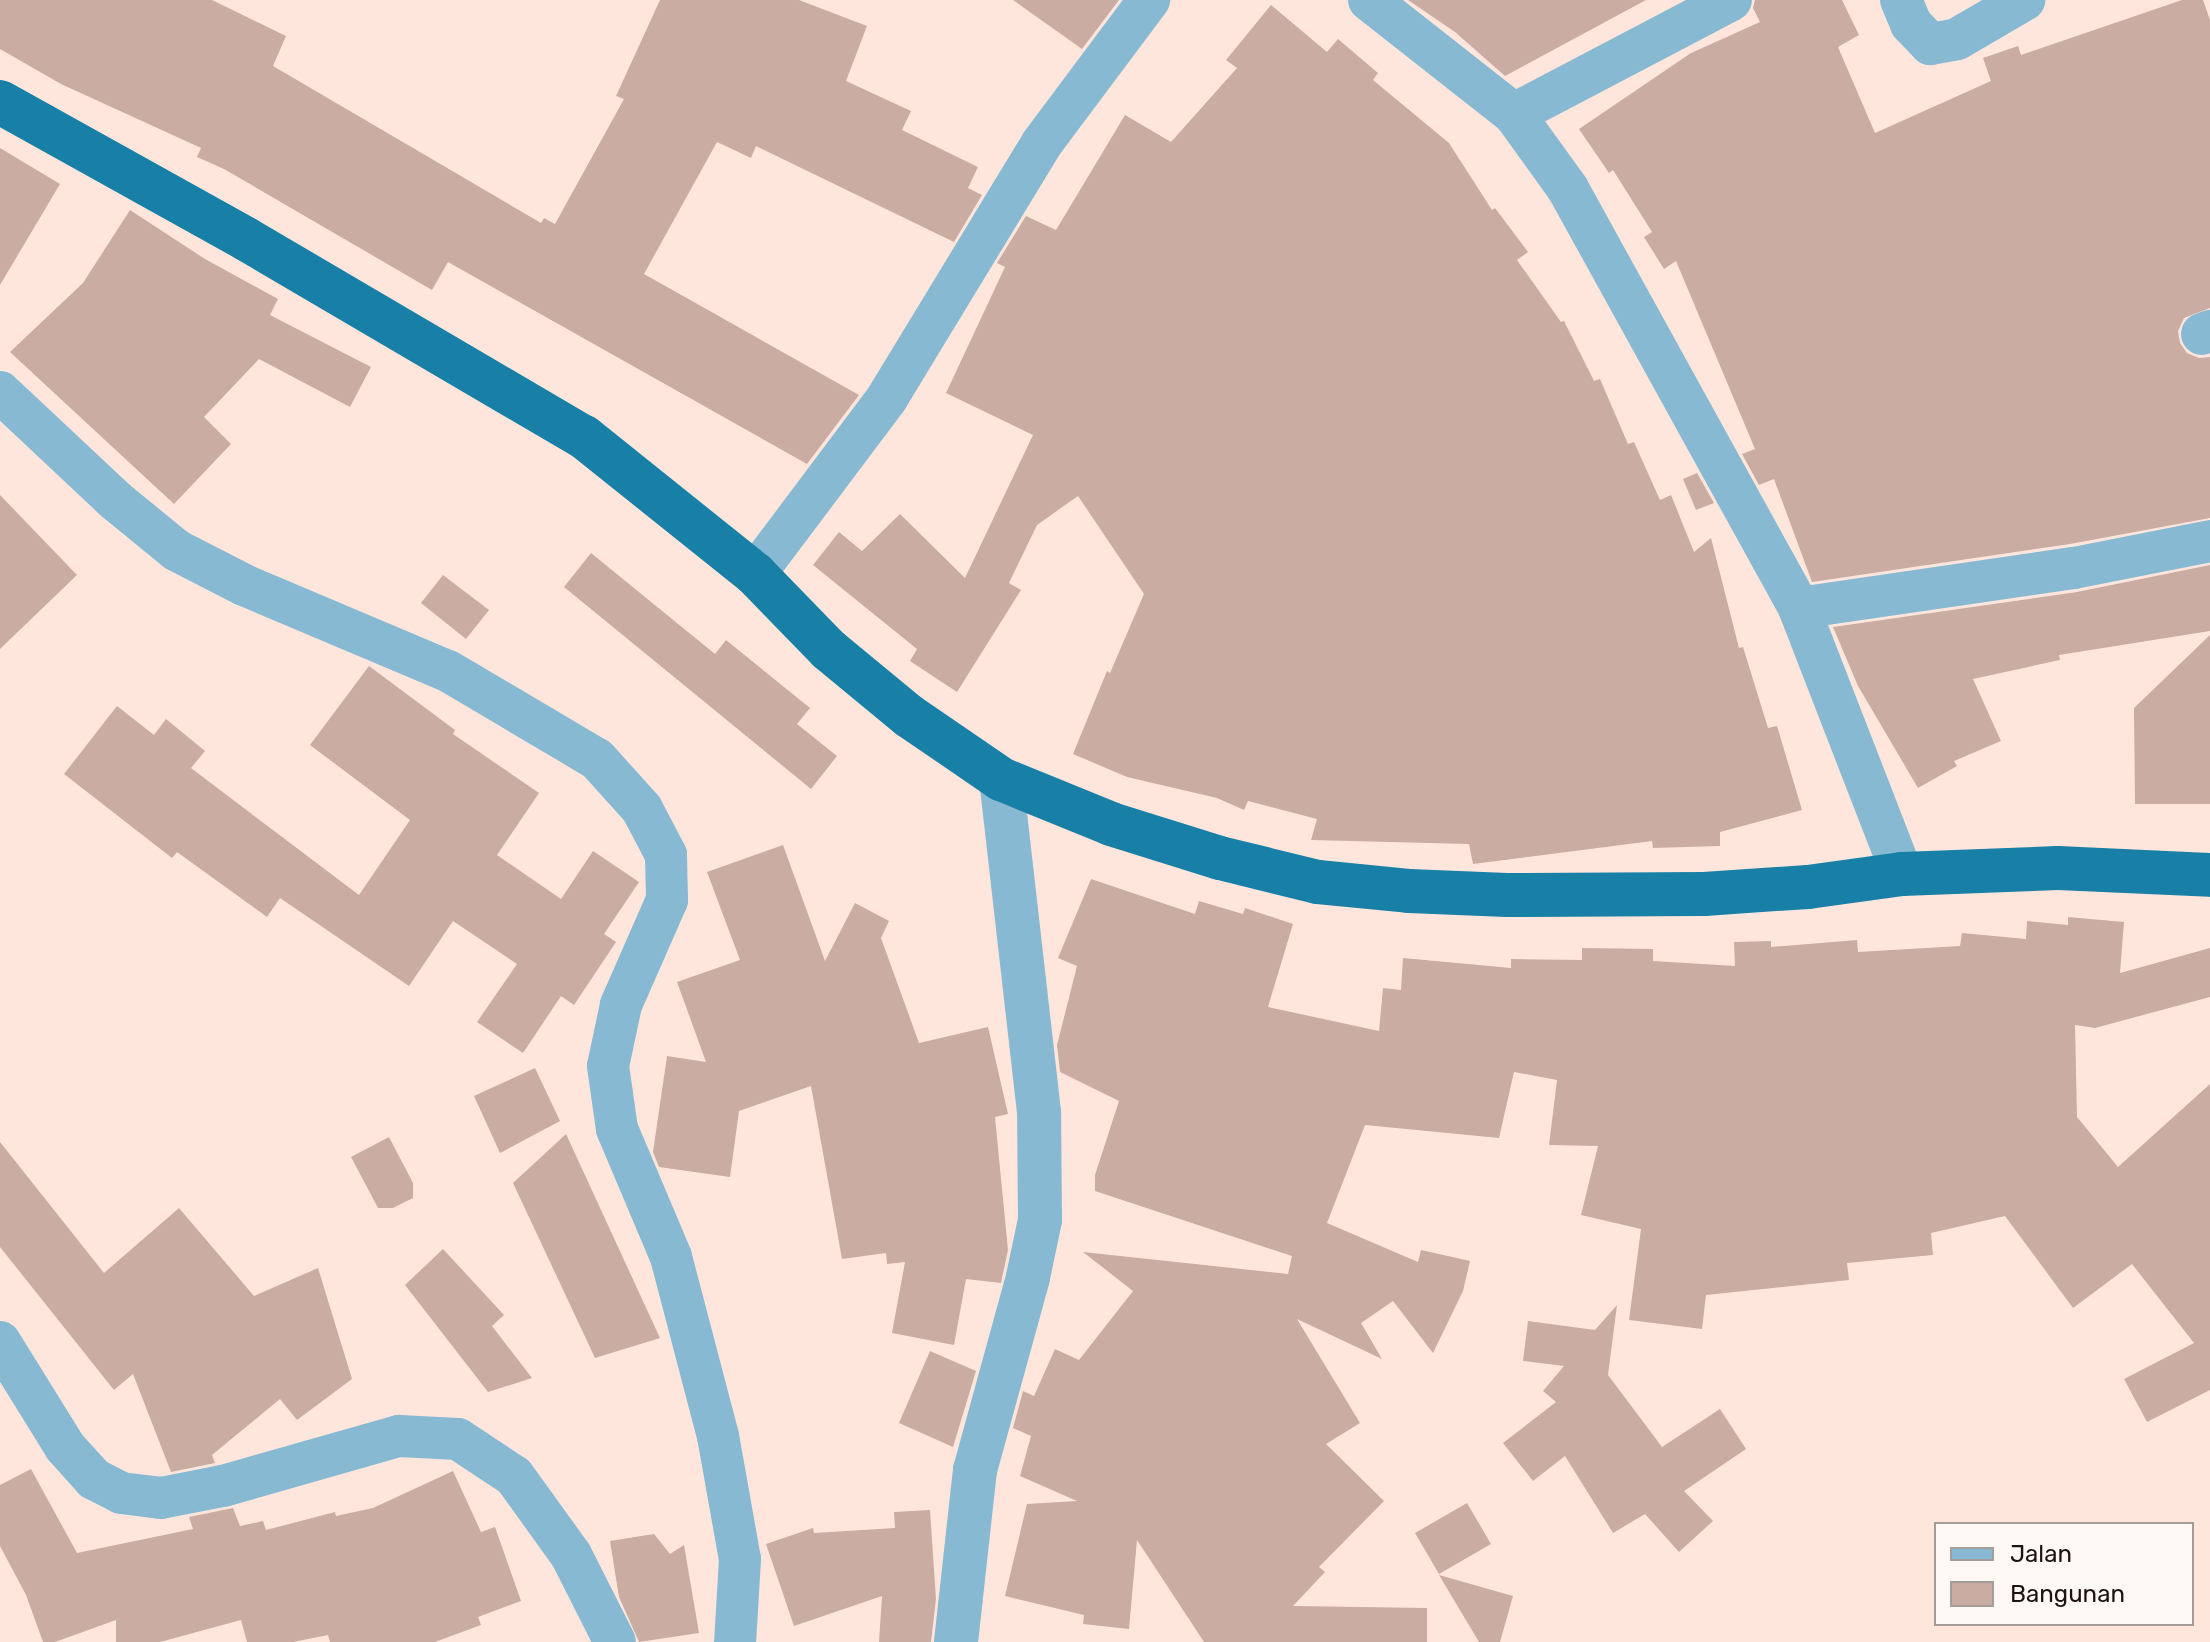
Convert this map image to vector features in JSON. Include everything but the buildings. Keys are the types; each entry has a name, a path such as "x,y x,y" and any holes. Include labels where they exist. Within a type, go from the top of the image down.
{"highway":[{"path":"0,102 246,239 584,437 755,574 829,650 909,716 1001,779 1111,824 1220,858 1318,882 1409,891 1507,895 1704,894 1808,887 1902,874 2058,868 2210,875"}],"street":[{"path":"755,574 887,398 1042,143 1149,0"},
{"path":"1369,0 1514,114 1568,189 1618,274 1799,608 1902,874"},
{"path":"1514,114 1731,0"},
{"path":"1901,0 1911,24 1930,44 1957,39 2024,0"},
{"path":"0,392 115,500 176,550 244,585 448,671 597,759 642,809 666,855 667,900 621,1005 608,1066 617,1129 671,1257 718,1436 740,1559 735,1642"},
{"path":"1799,608 2074,568 2210,541"},
{"path":"956,1642 975,1470 1028,1277 1040,1220 1039,1112 1001,779"},
{"path":"0,1342 65,1447 94,1479 121,1493 161,1498 223,1486 399,1436 458,1439 514,1476 571,1555 615,1642"}]}
